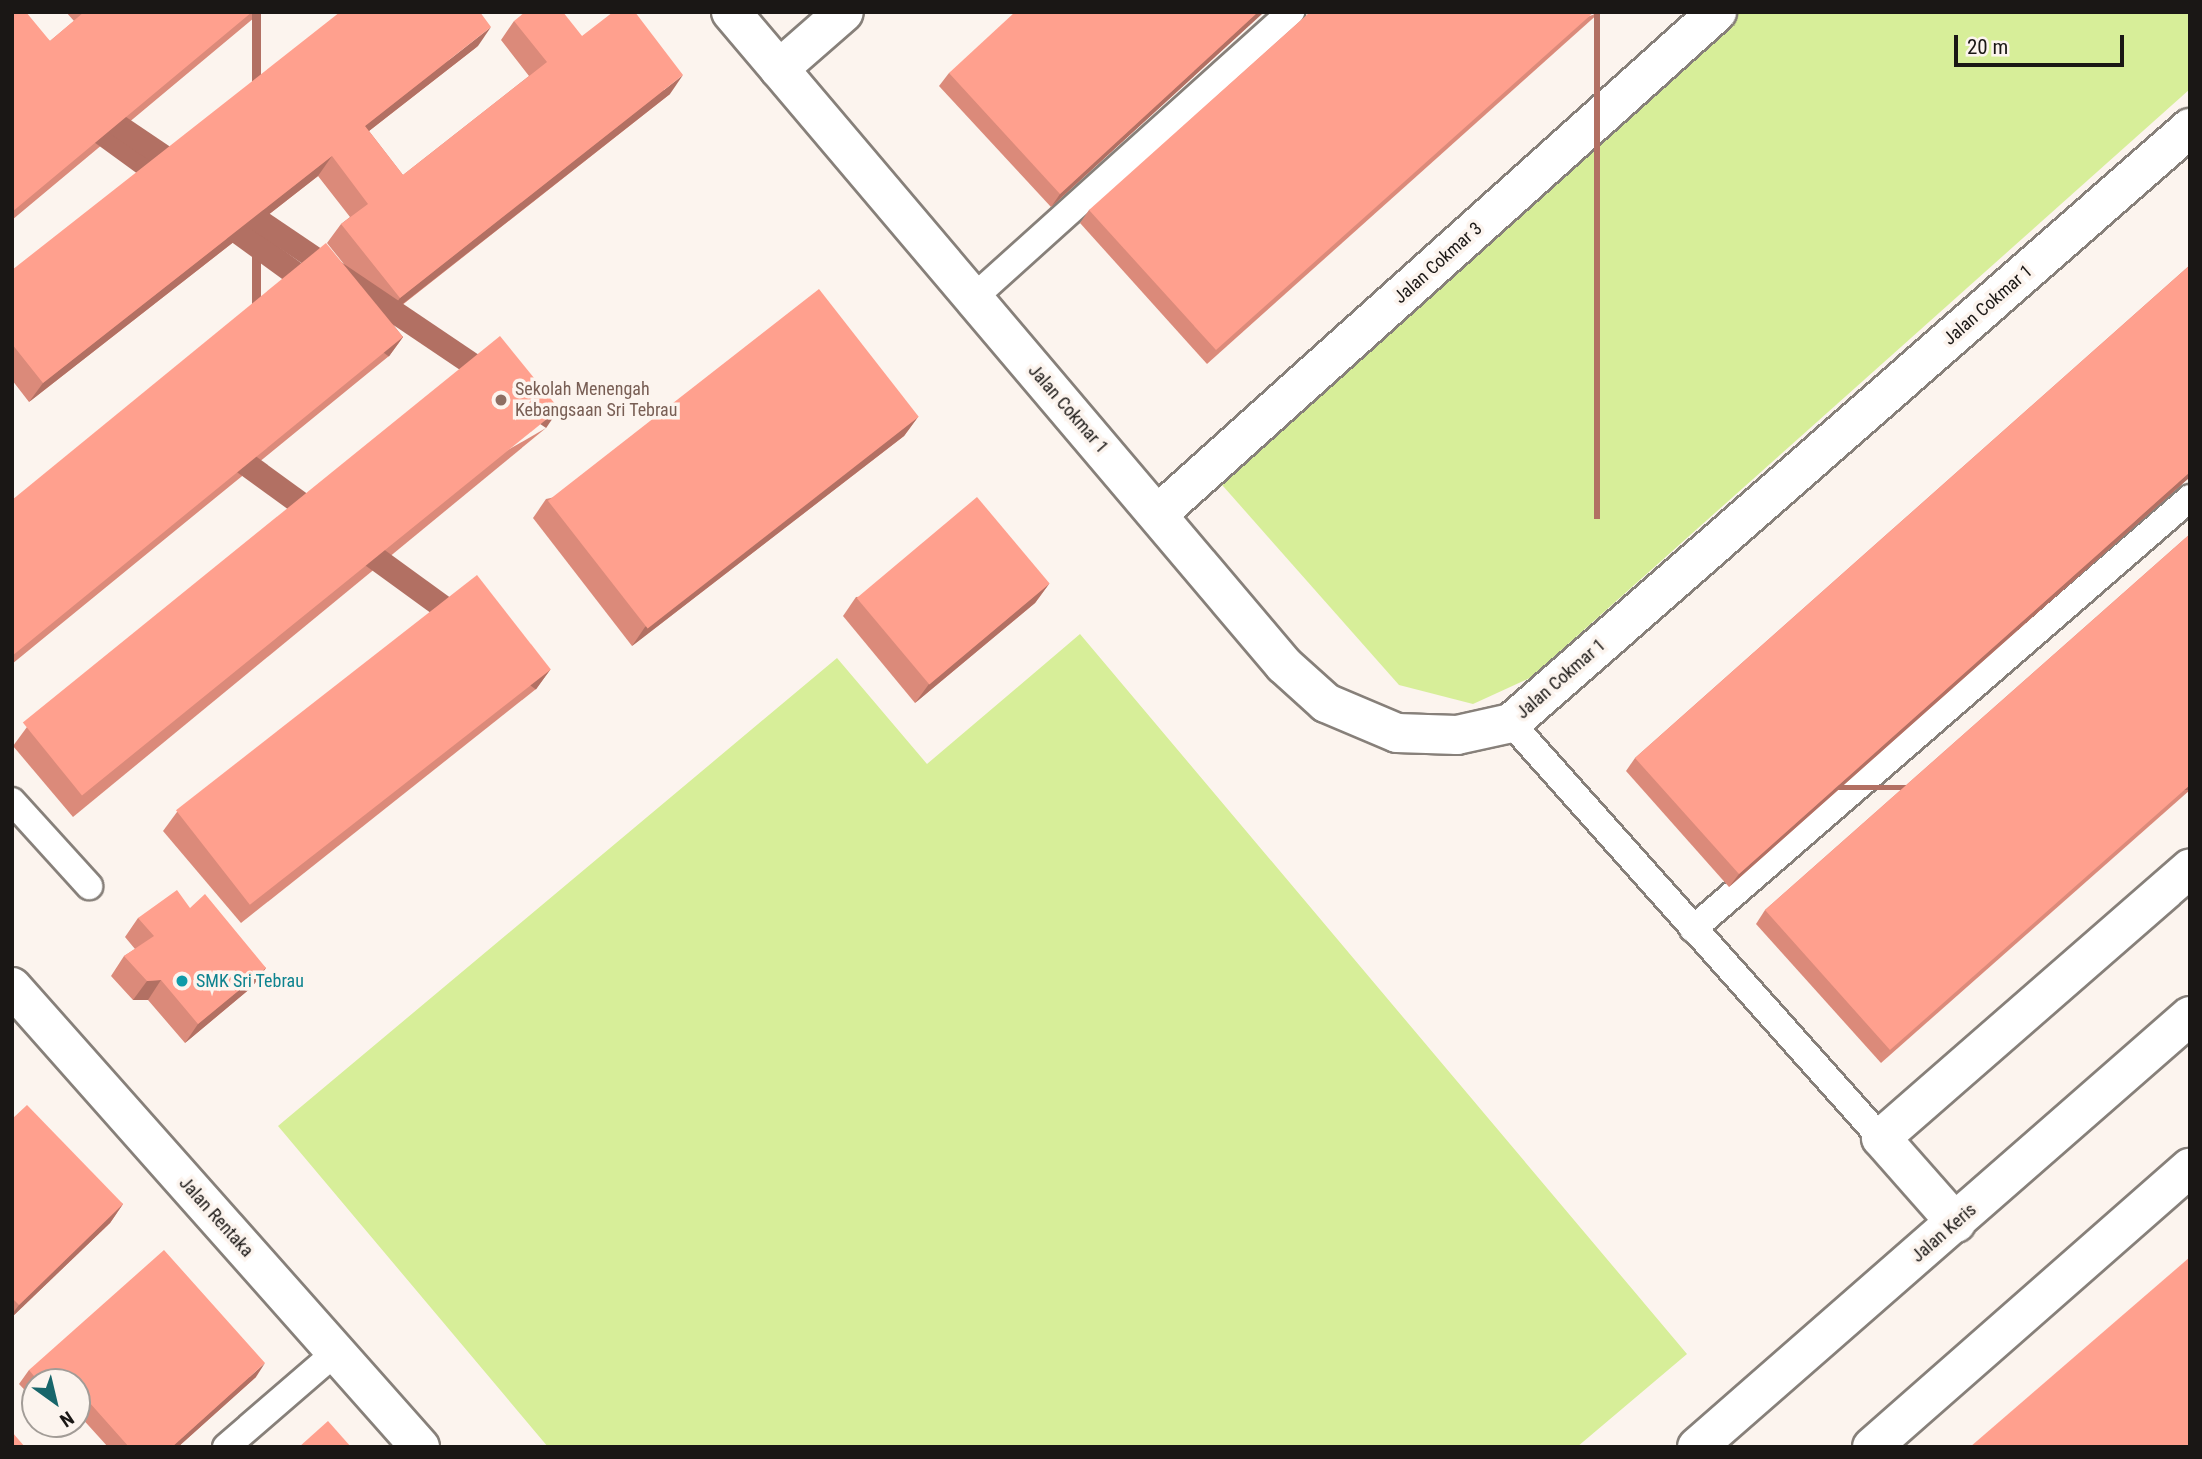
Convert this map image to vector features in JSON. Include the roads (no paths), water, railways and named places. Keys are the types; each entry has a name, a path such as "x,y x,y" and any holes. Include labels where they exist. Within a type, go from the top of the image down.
{"street":[{"name":"Jalan Cokmar 1","path":"731,12 971,300 1159,513 1284,665 1326,703 1397,733 1457,736 1511,723 2190,128"},
{"path":"779,69 844,12"},
{"name":"Jalan Cokmar 3","path":"1159,513 1717,12"},
{"path":"1956,1223 1881,1138 2190,869"},
{"name":"Jalan Rentaka","path":"12,987 421,1447"},
{"name":"Jalan Keris","path":"1697,1447 2190,1016"},
{"path":"1872,1447 2190,1168"}],"lane":[{"path":"971,300 1291,12"},
{"path":"1693,929 2190,498"},
{"path":"1511,723 1881,1138"},
{"path":"12,800 89,886"},
{"path":"226,1447 336,1352"}],"place":[{"name":"Sekolah Menengah Kebangsaan Sri Tebrau","path":"501,400"},
{"name":"SMK Sri Tebrau","path":"182,981"}]}
